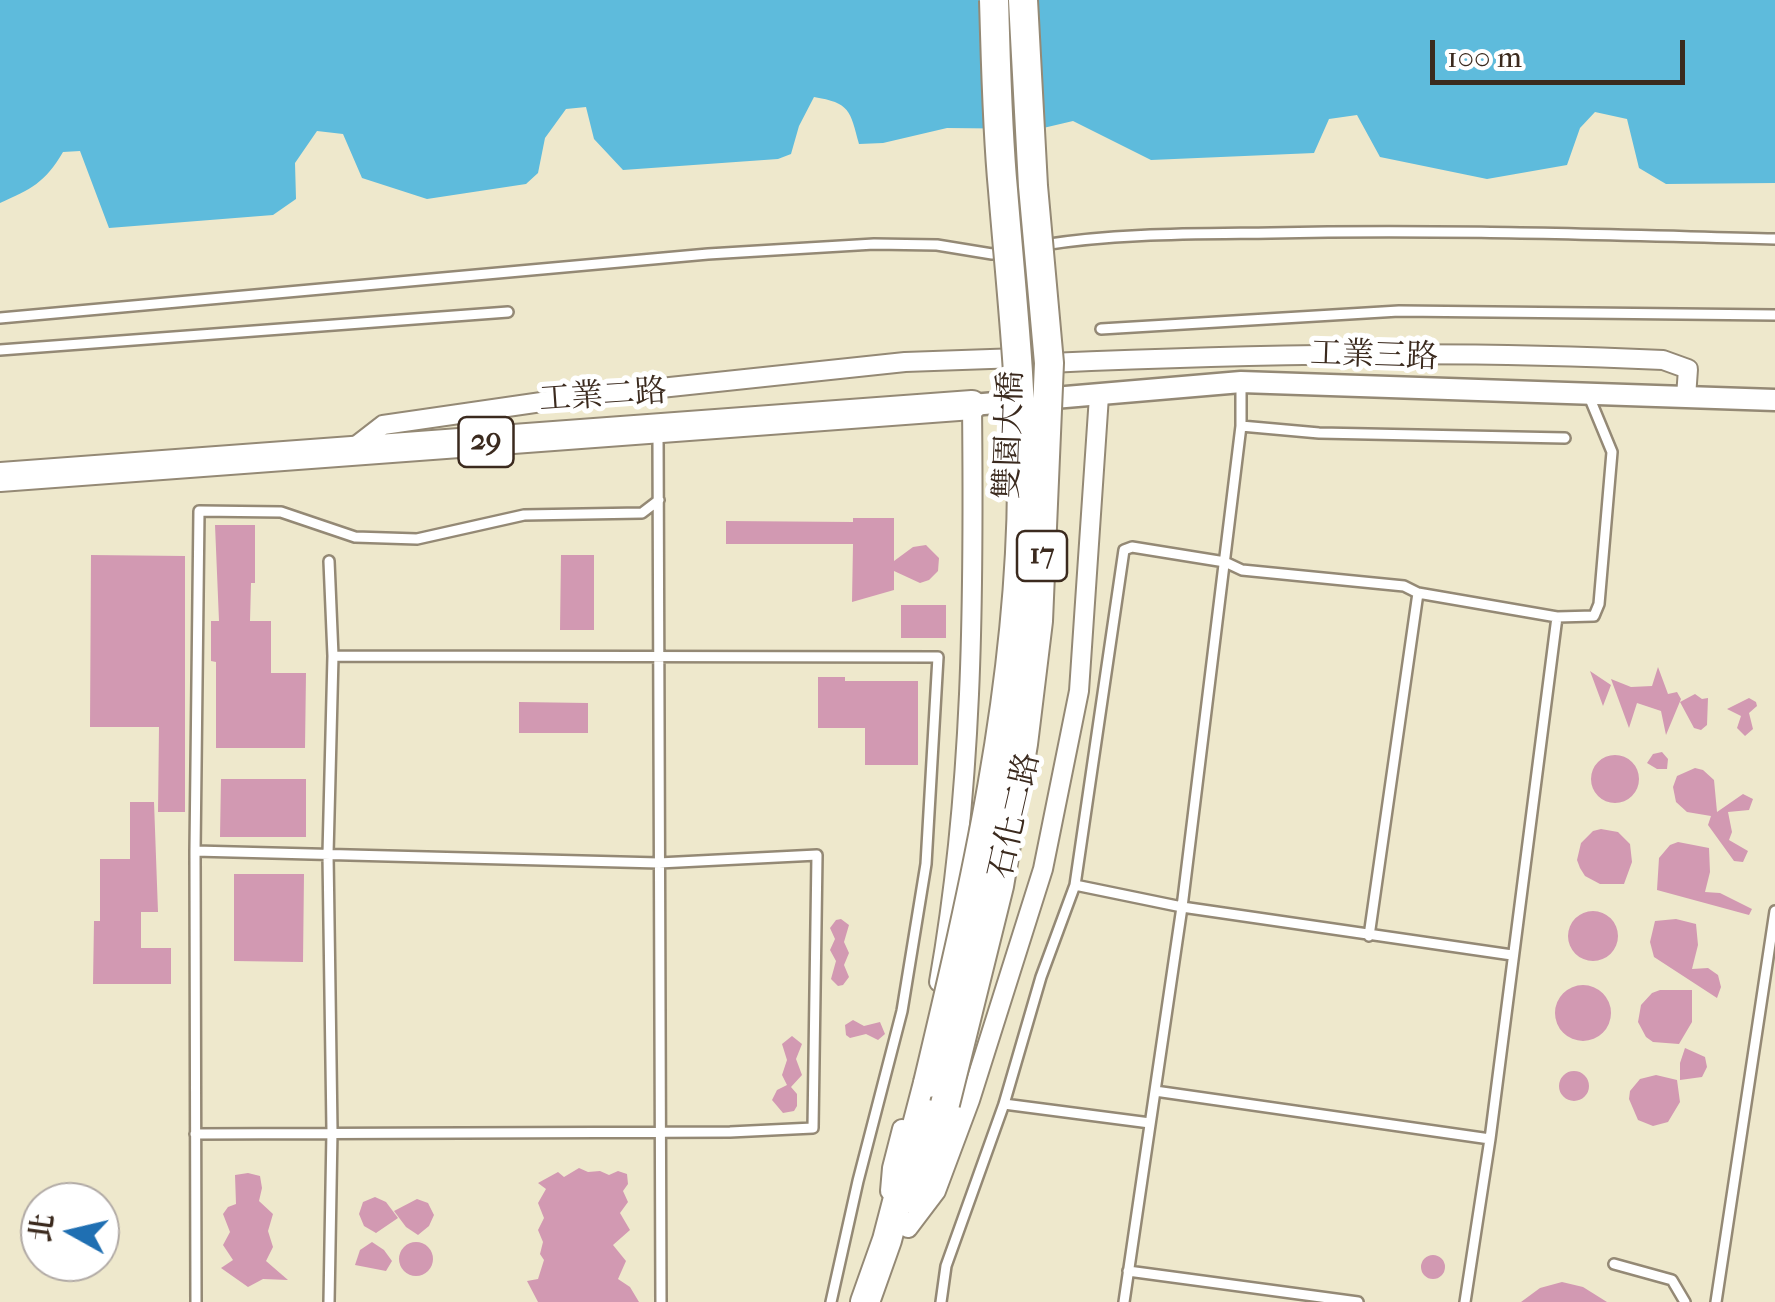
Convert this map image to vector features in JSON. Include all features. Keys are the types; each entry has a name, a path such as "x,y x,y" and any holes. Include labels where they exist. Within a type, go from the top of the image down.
{"main road":[{"name":"雙園大橋","path":"936,1093 996,776 1014,634 1022,487 1019,358 1002,186 994,0"},
{"name":"雙園大橋","path":"936,1093 999,886 1023,744 1038,621 1049,362 1032,186 1023,0"},
{"name":"工業二路","path":"0,476 972,405"},
{"name":"石化二路","path":"884,1302 936,1093"},
{"name":"石化二路","path":"865,1302 898,1234"}],"street":[{"path":"1049,362 1480,353 1663,360 1688,369 1686,397"},
{"path":"348,452 383,425 576,397 905,362 1019,358"},
{"name":"工業三路","path":"972,405 1240,382 1775,400"},
{"name":"石化二路","path":"898,1234 936,1192 1043,869 1079,691 1098,396"},
{"name":"石化二路","path":"898,1234 892,1168 933,1015 952,908 965,786 974,603 972,405"}],"lane":[{"path":"0,318 708,254 874,244 937,245 992,254 1087,238 1356,231 1587,232 1775,239"},
{"path":"1101,329 1399,310 1775,316"},
{"path":"0,350 508,312"},
{"path":"1124,1302 1182,906 1241,426 1240,382"},
{"path":"941,1302 946,1266 1075,885 1124,550 1225,562 1242,570 1404,586 1418,593 1557,617 1594,616 1599,604 1612,452 1588,394"},
{"path":"1241,426 1319,433 1565,438"},
{"path":"658,428 660,1302"},
{"path":"196,1302 194,851 198,511 280,512 356,537 416,539 524,515 642,513 658,500"},
{"path":"329,561 333,656 328,854 332,1132 329,1302"},
{"path":"1369,936 1418,593"},
{"path":"1464,1302 1490,1139 1557,617"},
{"path":"333,656 938,657 926,864 908,974 831,1302"},
{"path":"194,851 659,863 817,855 813,1128 194,1134"},
{"path":"1075,885 1369,936 1512,955"},
{"path":"1716,1302 1775,911"},
{"path":"1155,1091 1490,1139"},
{"path":"1004,1104 1150,1123"},
{"path":"1614,1264 1672,1280 1685,1302"},
{"path":"1128,1270 1358,1302"}],"water":[{"path":"0,0 1775,0 1775,183 1666,184 1639,168 1627,119 1595,112 1580,128 1567,165 1487,179 1380,157 1357,115 1329,119 1314,153 1151,160 1073,121 1039,129 947,128 883,143 859,144 847,110 835,102 814,97 799,126 791,154 778,159 623,170 594,139 586,107 566,109 545,138 538,173 526,184 427,199 362,178 343,134 317,131 295,163 296,199 273,215 109,228 80,151 63,152 36,184 0,203"}],"building":[{"path":"853,518 894,518 894,561 913,547 926,545 939,558 938,571 920,583 894,571 894,590 852,602 853,544 726,544 726,521 853,522"},
{"path":"215,525 255,525 255,583 251,583 250,621 271,621 271,673 306,673 305,748 216,748 216,662 211,661 211,621 219,621"},
{"path":"91,555 185,556 185,812 158,812 159,727 90,727"},
{"path":"561,555 594,555 594,630 560,630"},
{"path":"901,605 946,605 946,638 901,638"},
{"path":"1658,667 1668,694 1677,692 1681,699 1666,735 1661,711 1637,703 1629,728 1611,679 1631,687 1652,686"},
{"path":"1590,671 1611,685 1603,706"},
{"path":"818,677 918,681 918,765 865,765 865,728 818,728"},
{"path":"1695,694 1708,698 1707,725 1701,730 1694,728 1680,702"},
{"path":"1749,698 1757,706 1749,713 1753,729 1745,736 1737,728 1741,716 1727,709"},
{"path":"519,702 588,703 588,733 519,733"},
{"path":"1662,752 1668,759 1667,769 1647,763 1653,754"},
{"path":"1615,755 1632,762 1639,779 1632,796 1615,803 1598,796 1591,779 1598,762"},
{"path":"1695,768 1714,780 1717,812 1743,794 1753,799 1749,810 1728,812 1732,832 1729,840 1748,851 1743,862 1734,861 1708,825 1711,816 1687,812 1676,802 1673,787 1677,776"},
{"path":"221,779 306,779 306,837 220,837"},
{"path":"130,802 154,802 158,912 141,912 141,948 171,948 171,984 93,984 94,921 100,921 100,859 130,859"},
{"path":"1601,829 1618,832 1630,844 1632,862 1624,884 1600,884 1585,876 1580,868 1577,860 1581,843"},
{"path":"1678,842 1709,848 1710,872 1705,892 1720,893 1752,909 1749,915 1657,890 1659,858"},
{"path":"234,874 304,874 303,962 234,961"},
{"path":"1593,911 1611,918 1618,936 1611,954 1593,961 1575,954 1568,936 1575,918"},
{"path":"841,919 849,925 844,942 849,953 844,965 849,977 838,986 831,979 836,961 830,950 835,939 830,928"},
{"path":"1676,919 1696,924 1698,945 1692,969 1708,968 1718,975 1721,987 1717,998 1654,957 1650,942 1655,921"},
{"path":"1583,985 1602,994 1611,1013 1602,1032 1583,1041 1564,1032 1555,1013 1564,994"},
{"path":"1660,990 1692,990 1692,1022 1679,1044 1653,1042 1638,1022 1641,1005"},
{"path":"853,1020 864,1026 880,1022 885,1034 878,1040 866,1034 850,1038 845,1025"},
{"path":"792,1036 802,1044 796,1059 802,1075 791,1087 797,1094 797,1106 794,1111 783,1113 772,1100 777,1090 787,1085 782,1075 787,1060 782,1044"},
{"path":"1685,1048 1705,1057 1707,1067 1702,1077 1680,1080"},
{"path":"1574,1071 1585,1075 1589,1086 1585,1097 1574,1101 1563,1097 1559,1086 1563,1075"},
{"path":"1656,1075 1677,1080 1680,1102 1668,1122 1653,1126 1638,1120 1629,1099 1640,1079"},
{"path":"579,1168 609,1175 618,1171 627,1174 628,1184 623,1191 628,1202 620,1213 630,1230 613,1245 626,1261 618,1279 630,1287 639,1302 538,1302 527,1281 538,1279 544,1260 538,1230 544,1218 538,1203 546,1189 538,1183 558,1172 564,1177"},
{"path":"235,1175 260,1176 259,1201 273,1214 268,1231 273,1247 266,1261 288,1280 263,1279 248,1287 221,1268 233,1260 223,1245 230,1232 223,1214 236,1204"},
{"path":"375,1197 386,1202 398,1218 376,1233 364,1226 359,1214 363,1202"},
{"path":"417,1199 428,1203 434,1215 418,1235 394,1211"},
{"path":"372,1242 392,1261 386,1271 355,1265 360,1250"},
{"path":"416,1242 428,1247 433,1259 428,1271 416,1276 404,1271 399,1259 404,1247"},
{"path":"1433,1255 1442,1258 1442,1276 1433,1279 1424,1276 1421,1267 1424,1258"},
{"path":"1562,1282 1583,1287 1607,1302 1521,1302 1540,1288"}]}
